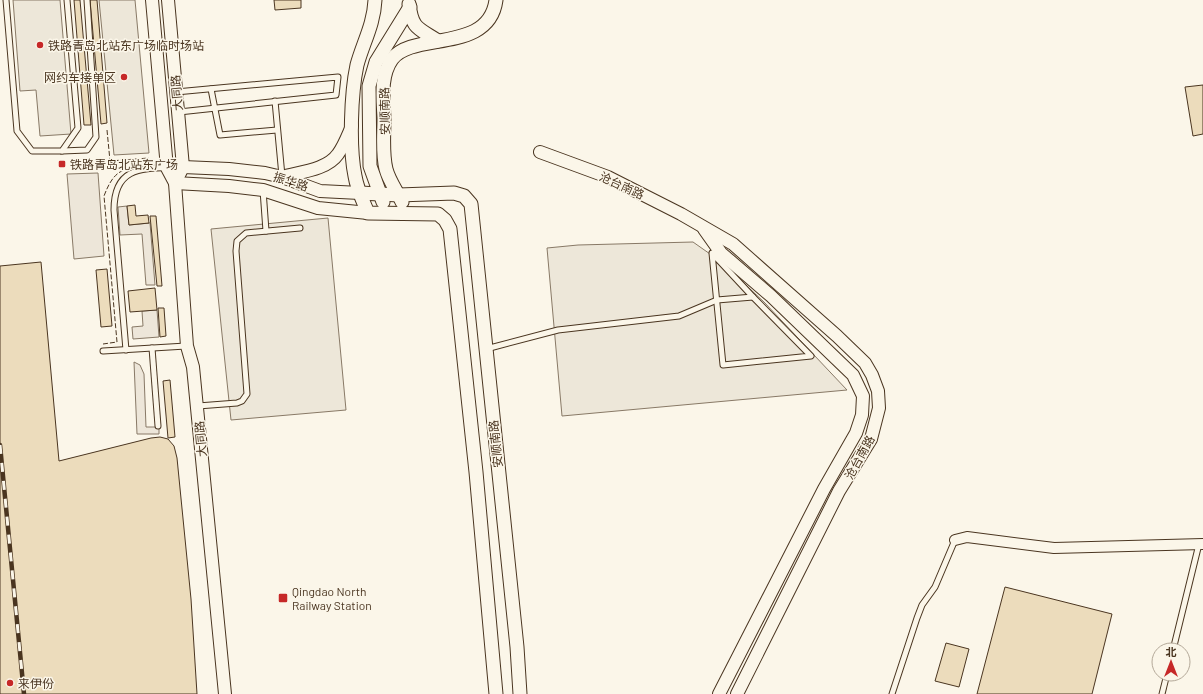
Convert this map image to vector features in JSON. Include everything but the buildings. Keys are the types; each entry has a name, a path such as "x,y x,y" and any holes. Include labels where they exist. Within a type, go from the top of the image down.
{"main road":[{"path":"375,0 372,24 358,63 353,88 353,166 360,193 368,213 408,214"},
{"name":"安顺南路","path":"496,0 492,13 479,28 455,38 403,50 393,58 387,69 382,84 386,168 398,195 408,214 438,214 445,220 450,229 476,472 496,694"},
{"path":"409,3 410,16 415,27 438,41"},
{"path":"390,214 380,195 370,166 368,86 376,62 409,3"},
{"name":"振华路","path":"360,193 398,195 454,192 464,196"},
{"name":"安顺南路","path":"464,196 471,204 516,639 520,694"}],"street":[{"name":"大同路","path":"152,0 167,168 175,183 187,346 193,367 224,694"},
{"name":"大同路","path":"168,0 183,167"},
{"path":"282,177 318,168 329,162 338,154 352,126"},
{"name":"沧台南路","path":"540,152 608,177 702,226 733,244 784,288 865,363 872,375 878,391 879,408 871,439 839,491 736,694"},
{"path":"175,183 183,167"},
{"name":"振华路","path":"183,167 229,169 282,177 320,191 360,193"},
{"name":"振华路","path":"175,183 229,186 263,190 318,208 368,213"},
{"name":"沧台南路","path":"702,226 721,253 771,296 853,374 863,396 862,414 856,433 820,496 719,694"},
{"path":"955,540 967,537 1054,548 1201,544"}],"lane":[{"path":"6,0 17,131 32,151 87,150 96,137 87,0"},
{"path":"62,151 78,128 68,0"},
{"path":"176,92 338,77 336,95 178,112"},
{"path":"211,89 220,135 277,130"},
{"path":"275,101 282,177"},
{"path":"126,350 114,210 115,195 119,183 130,173 142,169 183,167"},
{"path":"263,190 266,231"},
{"path":"196,406 237,403 242,401 247,394 236,246 240,236 246,233 300,228"},
{"path":"712,254 811,356 723,365 717,300 712,254"},
{"path":"485,349 558,330 679,316 717,300 753,297"},
{"path":"103,351 187,346"},
{"path":"152,348 158,426"},
{"path":"892,694 922,605 935,587 955,540"},
{"path":"1175,642 1201,544"},
{"path":"1162,694 1165,682"}],"shaded area":[{"name":"铁路青岛北站东广场临时场站","path":"13,0 60,0 71,134 40,136 36,90 20,91"},
{"name":"网约车接单区","path":"99,0 135,0 149,153 114,155"},
{"path":"98,173 104,256 74,259 67,174"},
{"path":"127,206 129,225 150,223 155,285 146,285 142,234 120,235 118,207"},
{"path":"328,218 346,410 231,420 211,229"},
{"path":"693,242 720,261 764,302 847,390 562,416 547,248 578,245"},
{"path":"157,310 159,337 133,339 132,327 143,326 142,311"},
{"path":"134,362 140,365 144,374 146,427 159,427 159,434 137,434"}],"railway":[{"path":"0,445 24,694"}],"fence":[{"path":"107,130 110,161 149,158"},
{"path":"103,344 117,342 104,196 110,183 117,174 127,169 142,166"}],"place":[{"name":"铁路青岛北站东广场临时场站","path":"40,45"},
{"name":"网约车接单区","path":"124,77"},
{"name":"铁路青岛北站东广场","path":"62,164"},
{"name":"Qingdao North Railway Station","path":"283,598"},
{"name":"来伊份","path":"10,683"}]}
